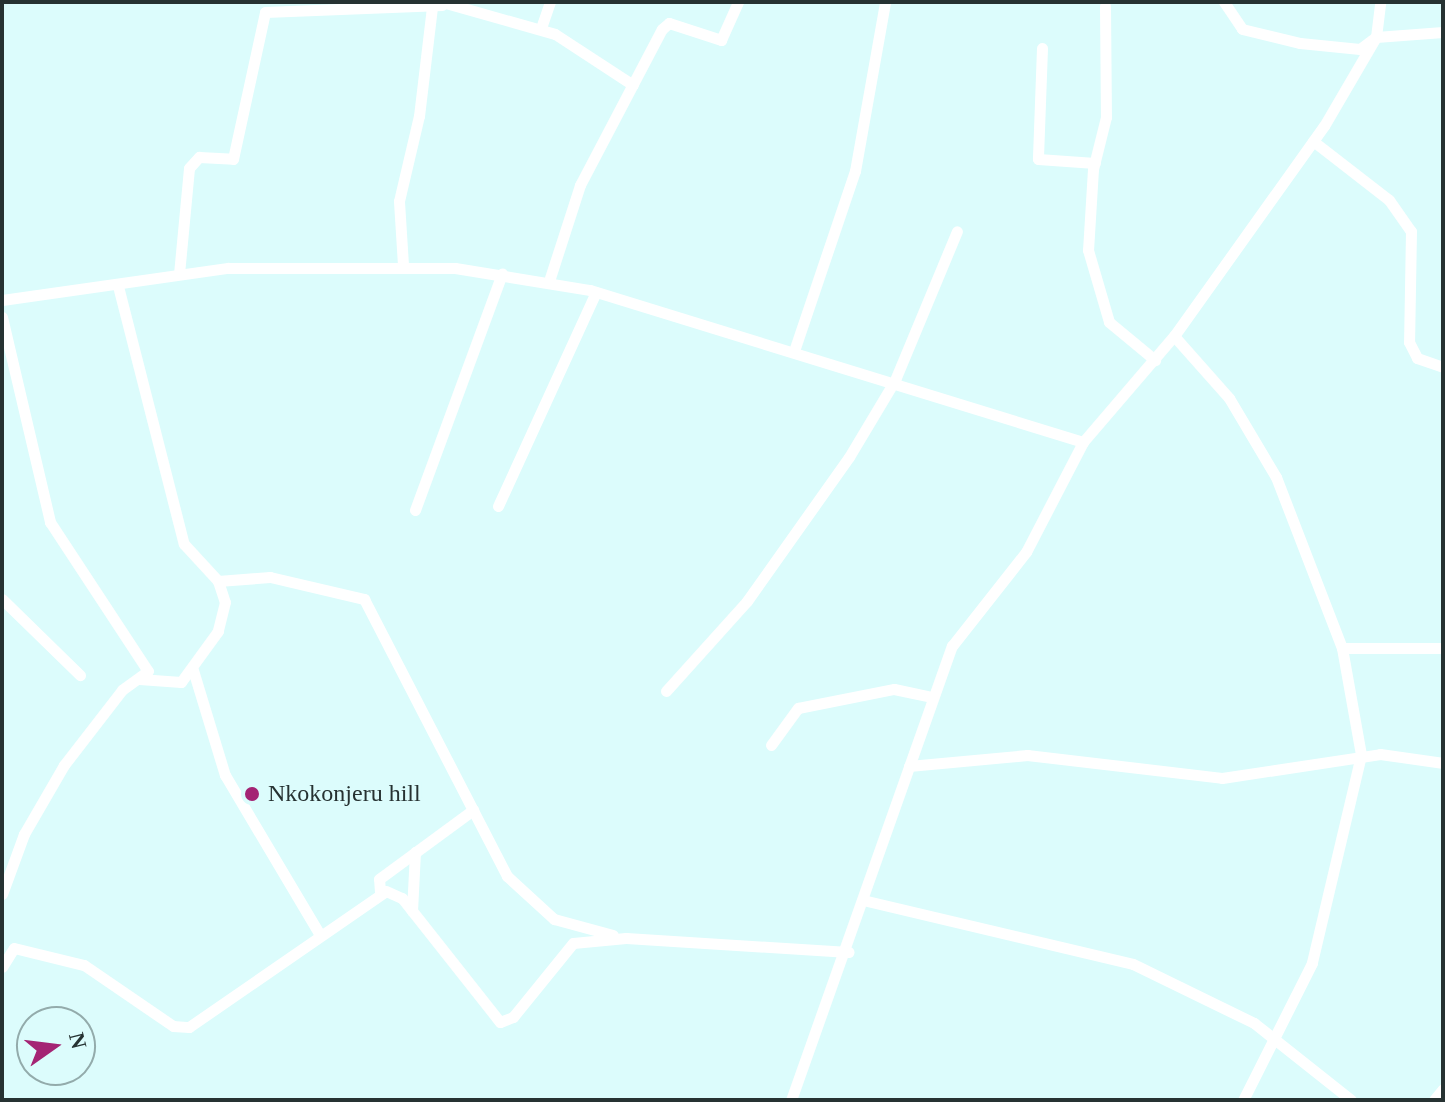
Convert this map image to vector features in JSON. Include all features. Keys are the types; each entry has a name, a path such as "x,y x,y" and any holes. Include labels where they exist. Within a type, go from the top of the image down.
{"street":[{"path":"541,28 550,2"},
{"path":"549,281 580,185 666,24 721,40 738,2"},
{"path":"794,351 855,171 885,2"},
{"path":"1224,2 1237,26 1258,34 1360,49 1376,37 1443,32"},
{"path":"791,1100 867,901 931,697 961,631 1026,552 1083,442 1174,336 1313,141 1376,37 1380,2"},
{"path":"403,265 399,201 419,116 439,5"},
{"path":"179,274 189,168 199,157 233,159 262,16 273,8 439,5 541,28 633,85"},
{"path":"1105,6 1106,117 1095,163 1088,250 1095,286 1109,322 1155,360"},
{"path":"1042,48 1038,159 1095,163"},
{"path":"1313,141 1389,200 1411,231 1409,342 1417,358 1443,367"},
{"path":"666,691 795,536 895,380 957,231"},
{"path":"2,300 118,286 179,274 303,263 403,265 502,274 596,292 895,380 1083,442"},
{"path":"415,510 502,274"},
{"path":"118,286 184,544 218,581 223,619 193,670 181,682 139,679"},
{"path":"498,506 596,292"},
{"path":"2,317 50,522 148,671 64,765 24,834 2,894"},
{"path":"1174,336 1256,438 1342,648 1361,755 1312,963 1276,1040 1243,1100"},
{"path":"218,581 270,577 364,599 507,876 537,908 626,938"},
{"path":"2,599 80,675"},
{"path":"1342,648 1443,648"},
{"path":"193,670 203,723 225,775 320,935"},
{"path":"771,745 798,708 894,689 931,697"},
{"path":"909,766 1027,755 1222,778 1361,755 1443,763"},
{"path":"380,892 379,879 473,810"},
{"path":"412,911 415,852"},
{"path":"2,967 5,948 25,947 84,965 173,1026 189,1027 380,892 392,892 412,911 500,1022 513,1017 573,943 626,938 849,952"},
{"path":"867,901 1133,964 1276,1040 1351,1100"},
{"path":"1434,1100 1443,1089"}],"place":[{"name":"Nkokonjeru hill","path":"252,794"}]}
